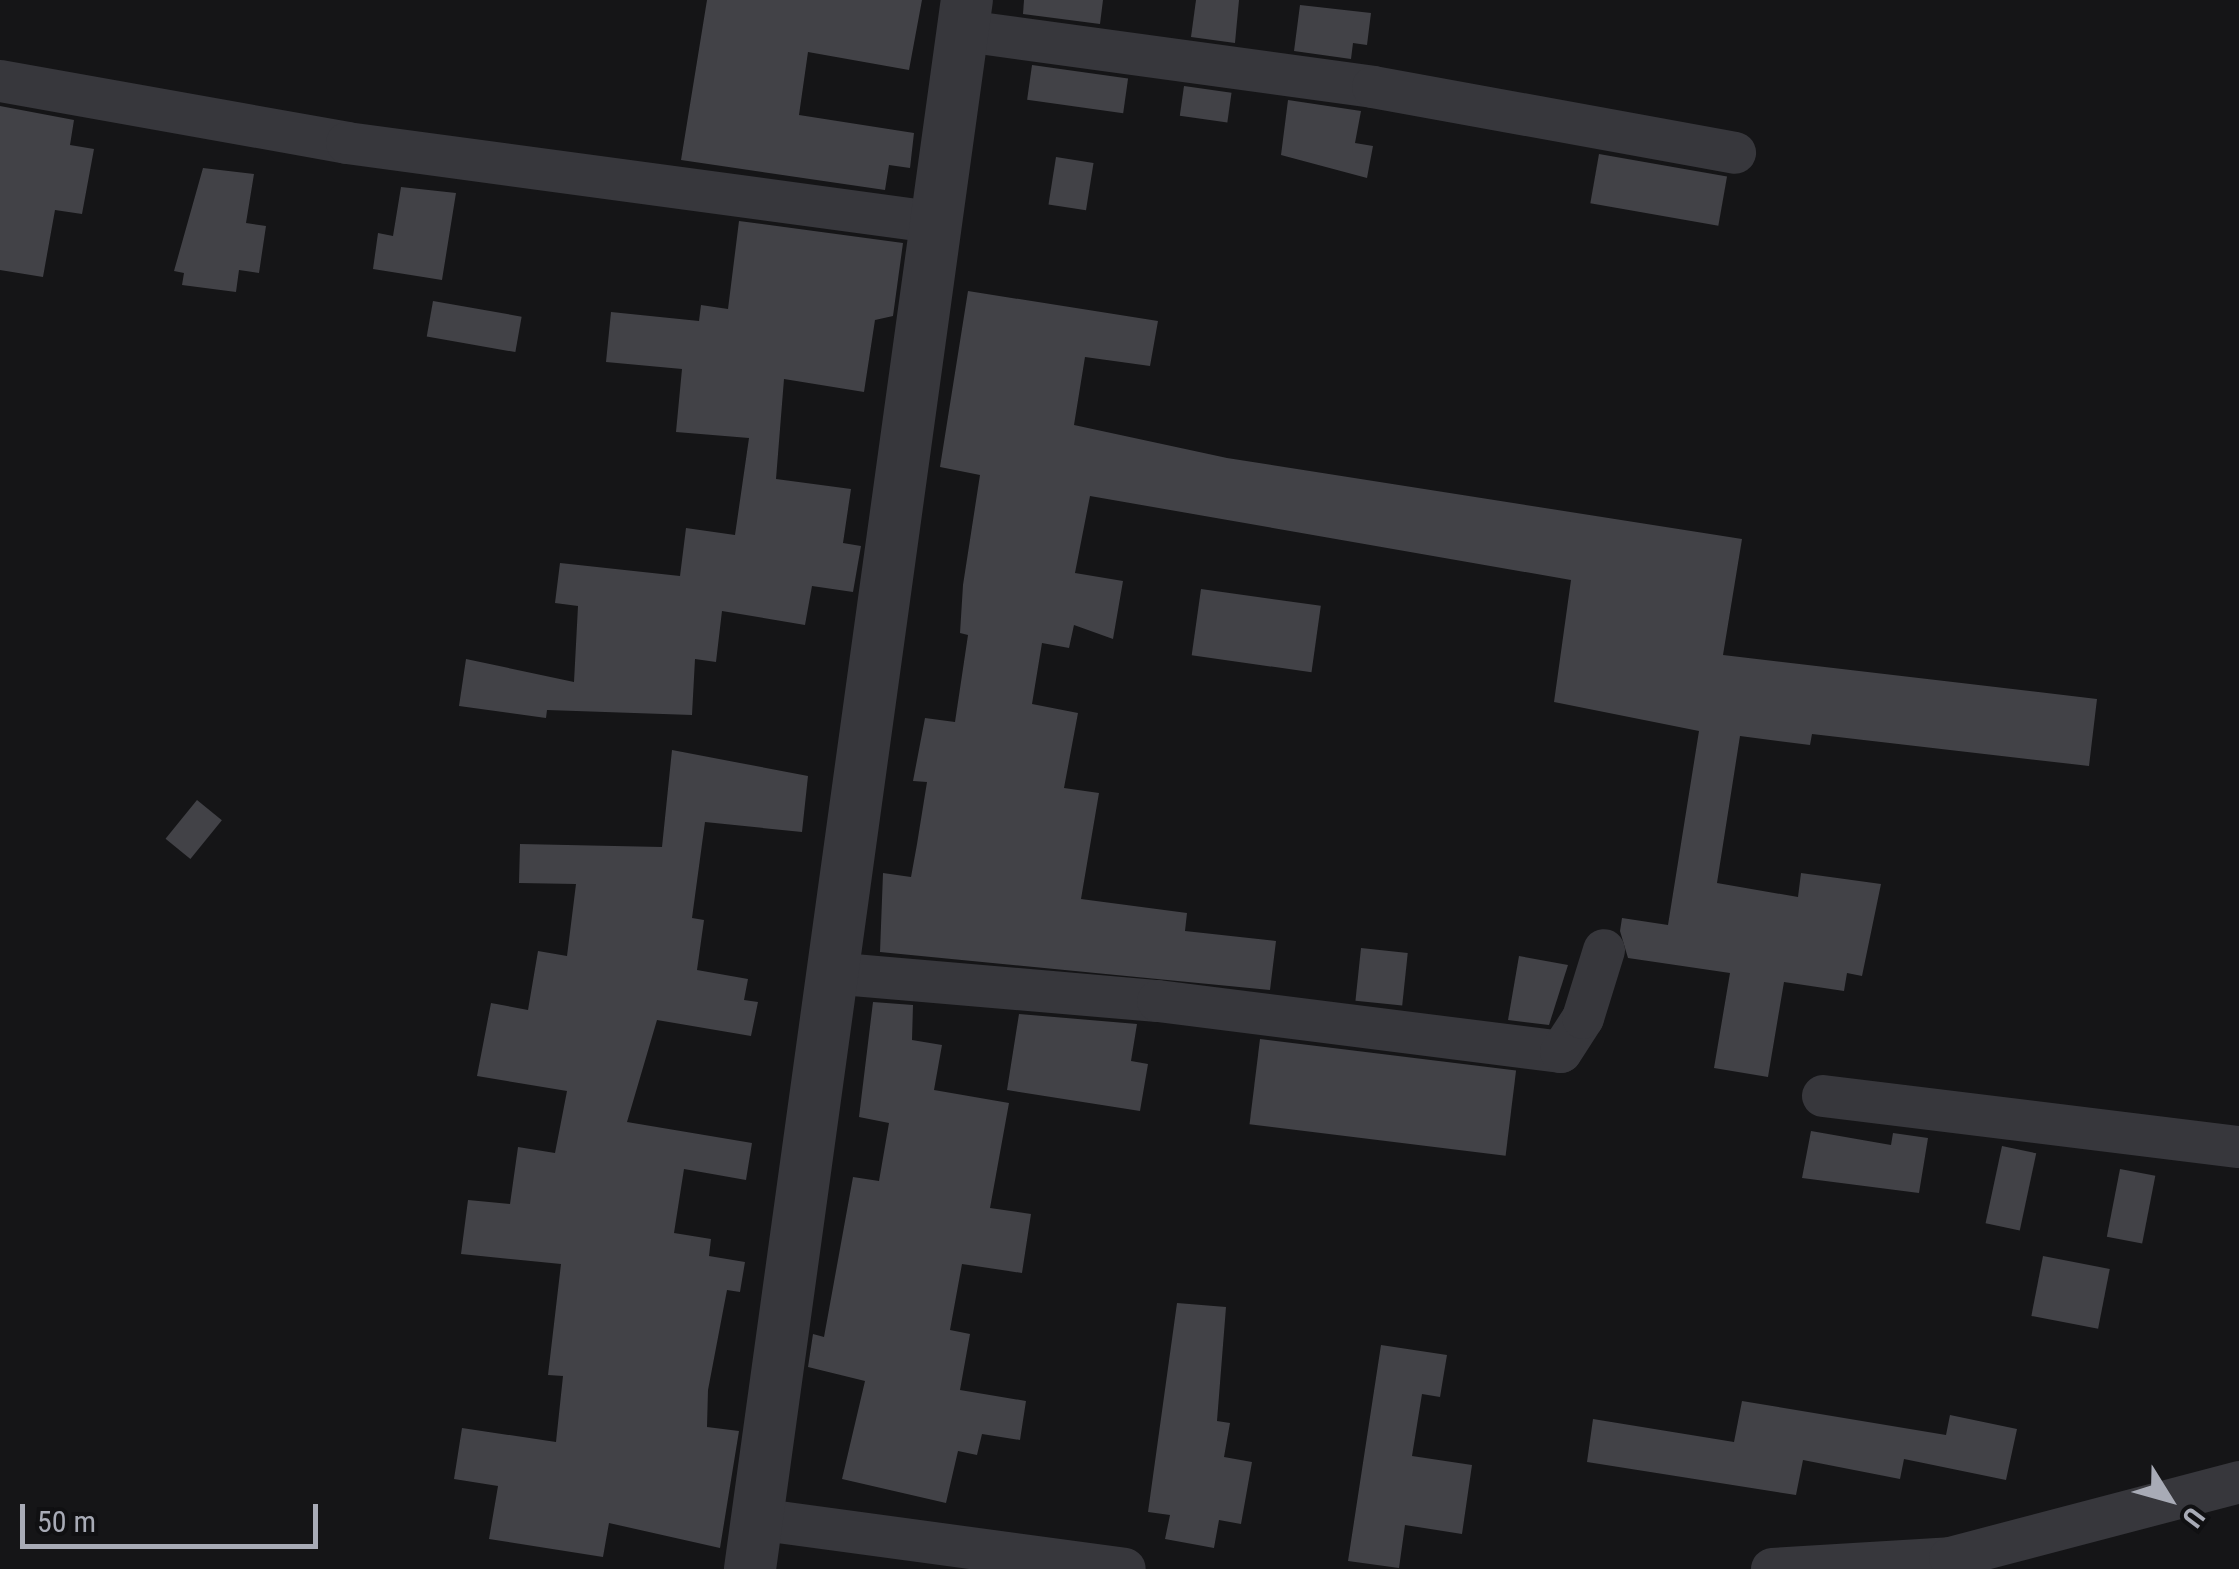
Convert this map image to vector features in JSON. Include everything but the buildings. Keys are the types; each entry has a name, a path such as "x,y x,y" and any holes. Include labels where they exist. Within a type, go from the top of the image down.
{"street":[{"path":"1125,1569 753,1544 932,222 966,15 1736,152"},
{"path":"0,81 347,143 932,222"},
{"path":"830,973 1158,1001 1561,1052 1584,1018 1604,950"},
{"path":"1823,1096 2239,1148"},
{"path":"1772,1569 1950,1558 2239,1482"}]}
